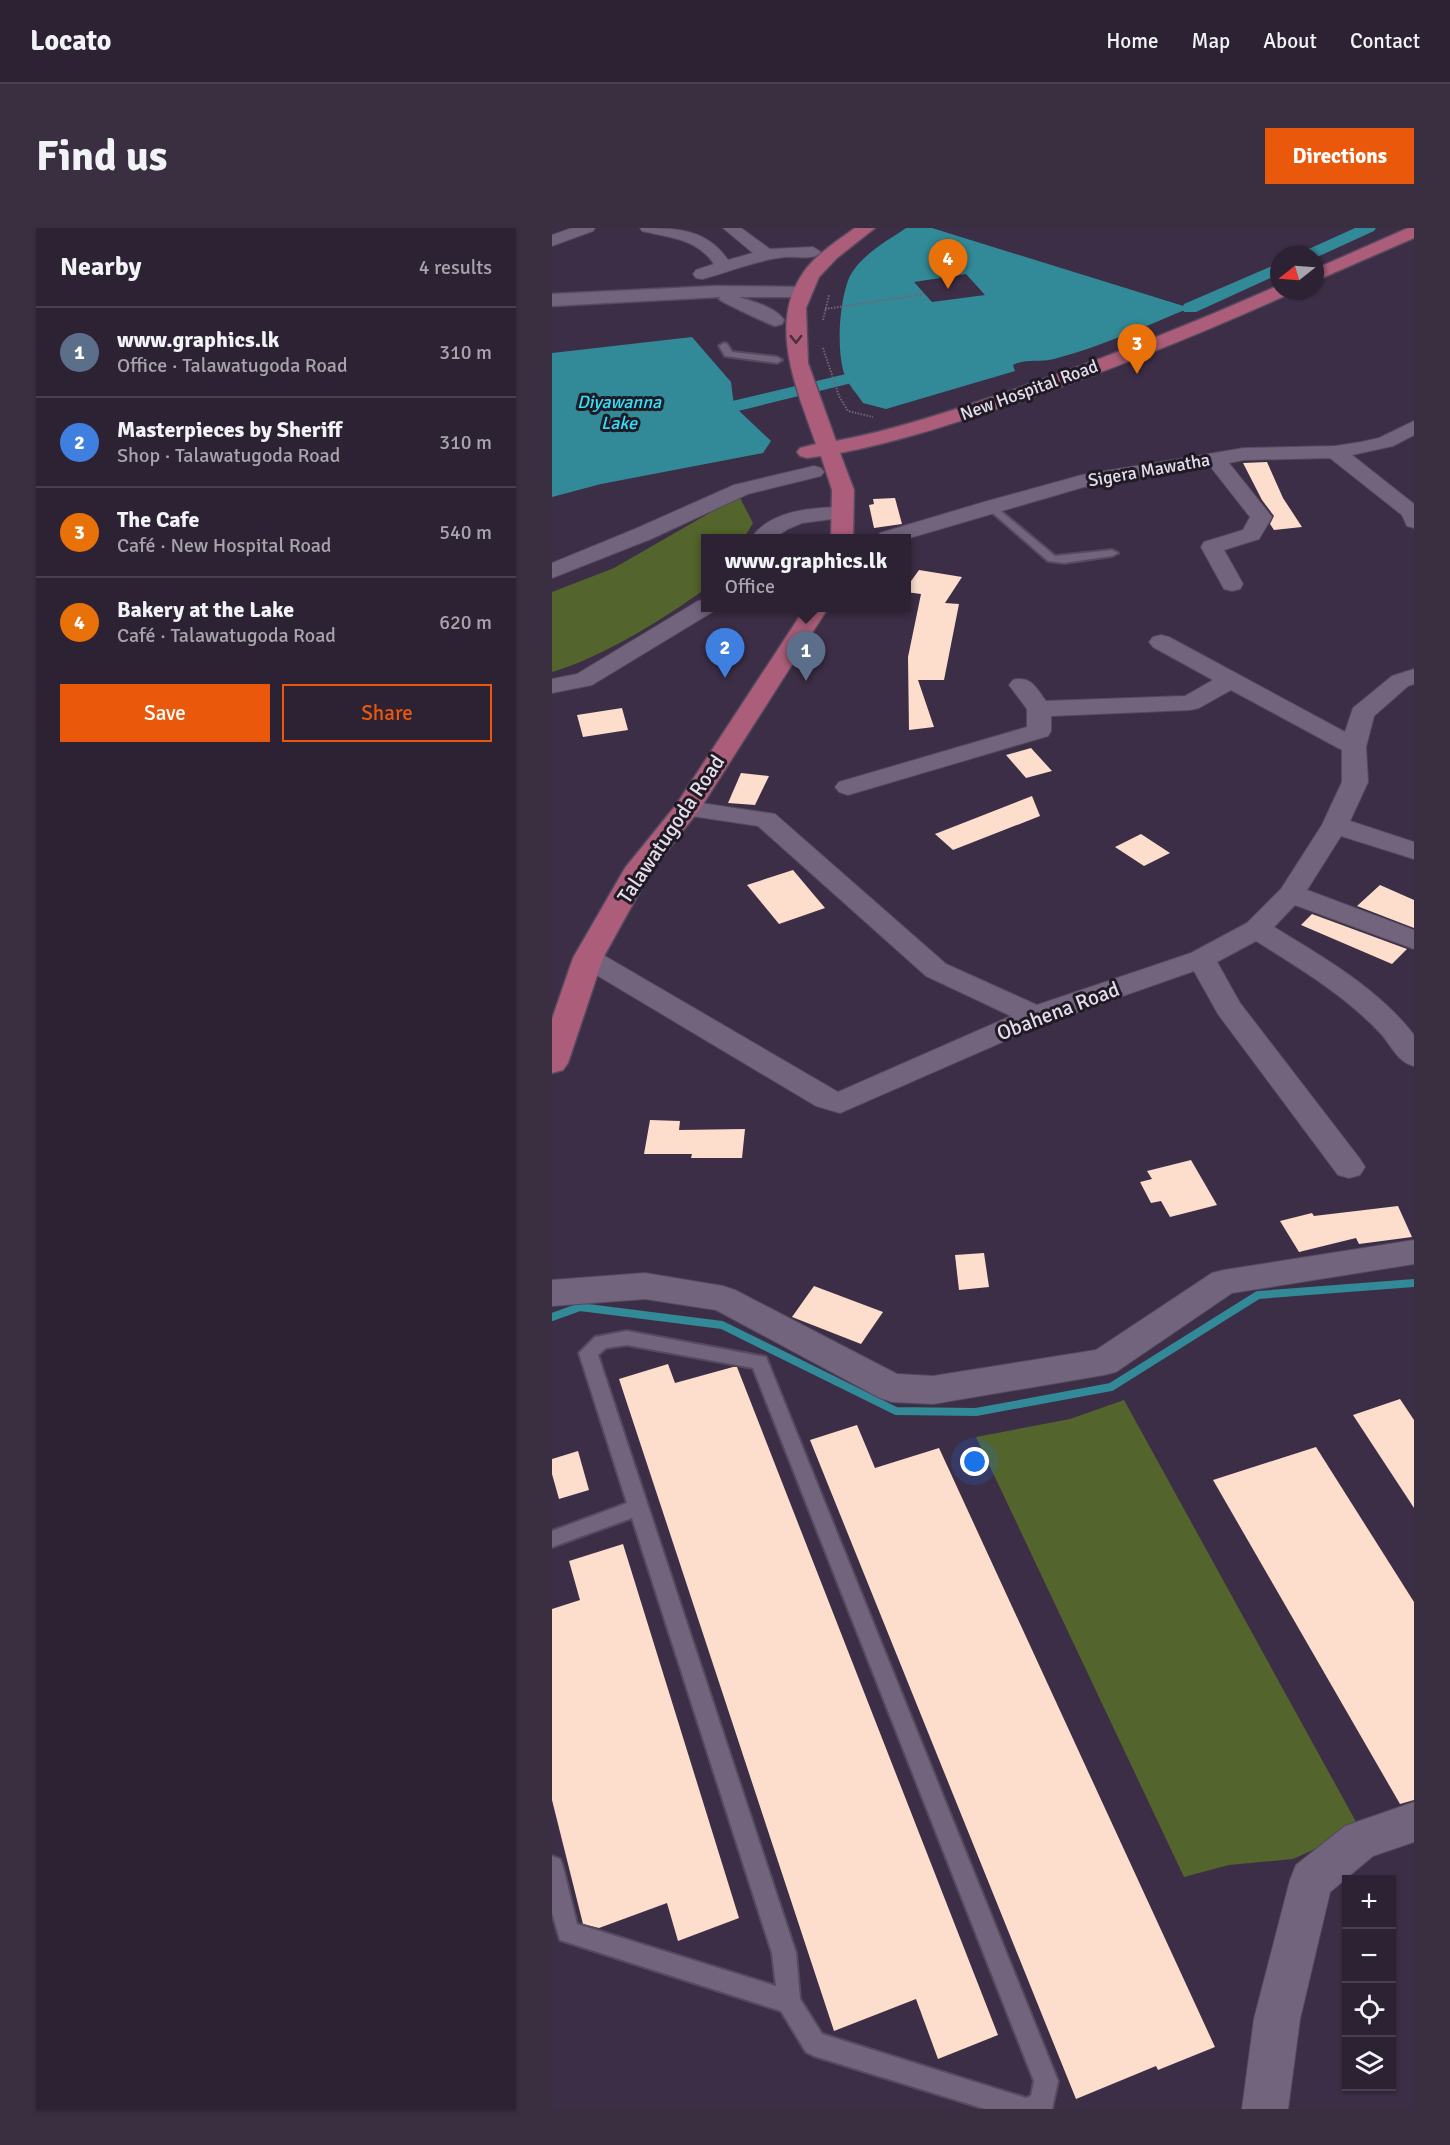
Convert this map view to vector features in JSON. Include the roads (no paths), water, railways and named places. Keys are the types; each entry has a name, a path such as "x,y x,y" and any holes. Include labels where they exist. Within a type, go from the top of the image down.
{"main road":[{"path":"778,366 775,320 780,288 789,272 845,228"},
{"path":"841,513 823,490 809,436 798,363 796,324 801,296 811,275 831,254 866,228"},
{"path":"1324,272 1414,232"},
{"path":"552,309 780,288 801,296"},
{"path":"552,300 722,295 754,308 775,320"},
{"name":"New Hospital Road","path":"809,436 827,445 943,420 1036,389 1200,327 1270,296"},
{"path":"809,436 843,424 909,429"},
{"path":"842,534 843,490 854,468 909,429"},
{"path":"809,436 827,445 854,468"},
{"name":"Talawatugoda Road","path":"552,1063 588,958 639,868 687,809 813,612"}],"street":[{"path":"552,241 587,228"},
{"path":"648,228 689,235 705,242 717,253 724,266"},
{"path":"731,228 765,254"},
{"path":"702,274 765,254 787,250 813,252"},
{"name":"Sigera Mawatha","path":"901,534 1082,481 1244,454 1335,452 1386,442 1414,428"},
{"path":"552,571 643,534 741,489 809,436"},
{"path":"1335,452 1412,513 1414,522"},
{"path":"1215,458 1261,518 1251,534 1212,547 1232,584"},
{"path":"766,534 775,526 799,515 841,513"},
{"path":"552,686 584,680 701,608"},
{"path":"1161,642 1354,747"},
{"name":"Obahena Road","path":"588,958 827,1099 840,1103 1036,1016 1201,959 1257,929 1291,894 1335,825 1355,782 1354,747 1362,713 1400,681 1414,676"},
{"path":"1039,709 1190,703 1231,680"},
{"path":"848,787 1039,731 1039,709 1021,685"},
{"path":"687,809 766,819 936,970 1036,1016"},
{"path":"1335,825 1414,851"},
{"path":"1291,894 1414,940"},
{"path":"1257,929 1324,971 1398,1032 1414,1056"},
{"path":"1201,959 1228,1007 1349,1167"},
{"path":"552,1293 645,1286 723,1299 892,1388 933,1390 1104,1362 1224,1282 1414,1252"},
{"path":"1265,2109 1277,2019 1311,1880 1360,1840 1414,1822"}],"lane":[{"path":"724,346 728,354 778,366"},
{"path":"991,506 1052,559 1064,560 1112,553"},
{"path":"627,1338 760,1362 1046,2081 1041,2105 1026,2109 814,2044 789,2002 784,1953 639,1507 588,1353 601,1342 627,1338"},
{"path":"552,1539 639,1507"},
{"path":"552,1868 568,1932 789,2002"}],"water":[{"path":"906,228 932,228 1190,308 1089,349 1049,360 1018,363 1013,365 1015,371 886,409 863,403 849,383 841,358 841,313 846,286 861,261","holes":["966,274 985,295 932,302 914,282"]},
{"name":"Diyawanna Lake","path":"692,337 731,382 734,406 771,441 763,453 601,484 552,497 552,353"}],"waterway":[{"path":"1324,248 1368,228"},
{"path":"1190,308 1270,272"},
{"path":"734,406 846,379"},
{"path":"552,1317 580,1307 722,1325 896,1411 976,1412 1111,1387 1258,1295 1414,1283"}],"place":[{"name":"Bakery at the Lake","path":"948,289"},
{"name":"The Cafe","path":"1137,374"},
{"name":"Masterpieces by Sheriff","path":"725,678"},
{"name":"www.graphics.lk","path":"806,681"}]}
